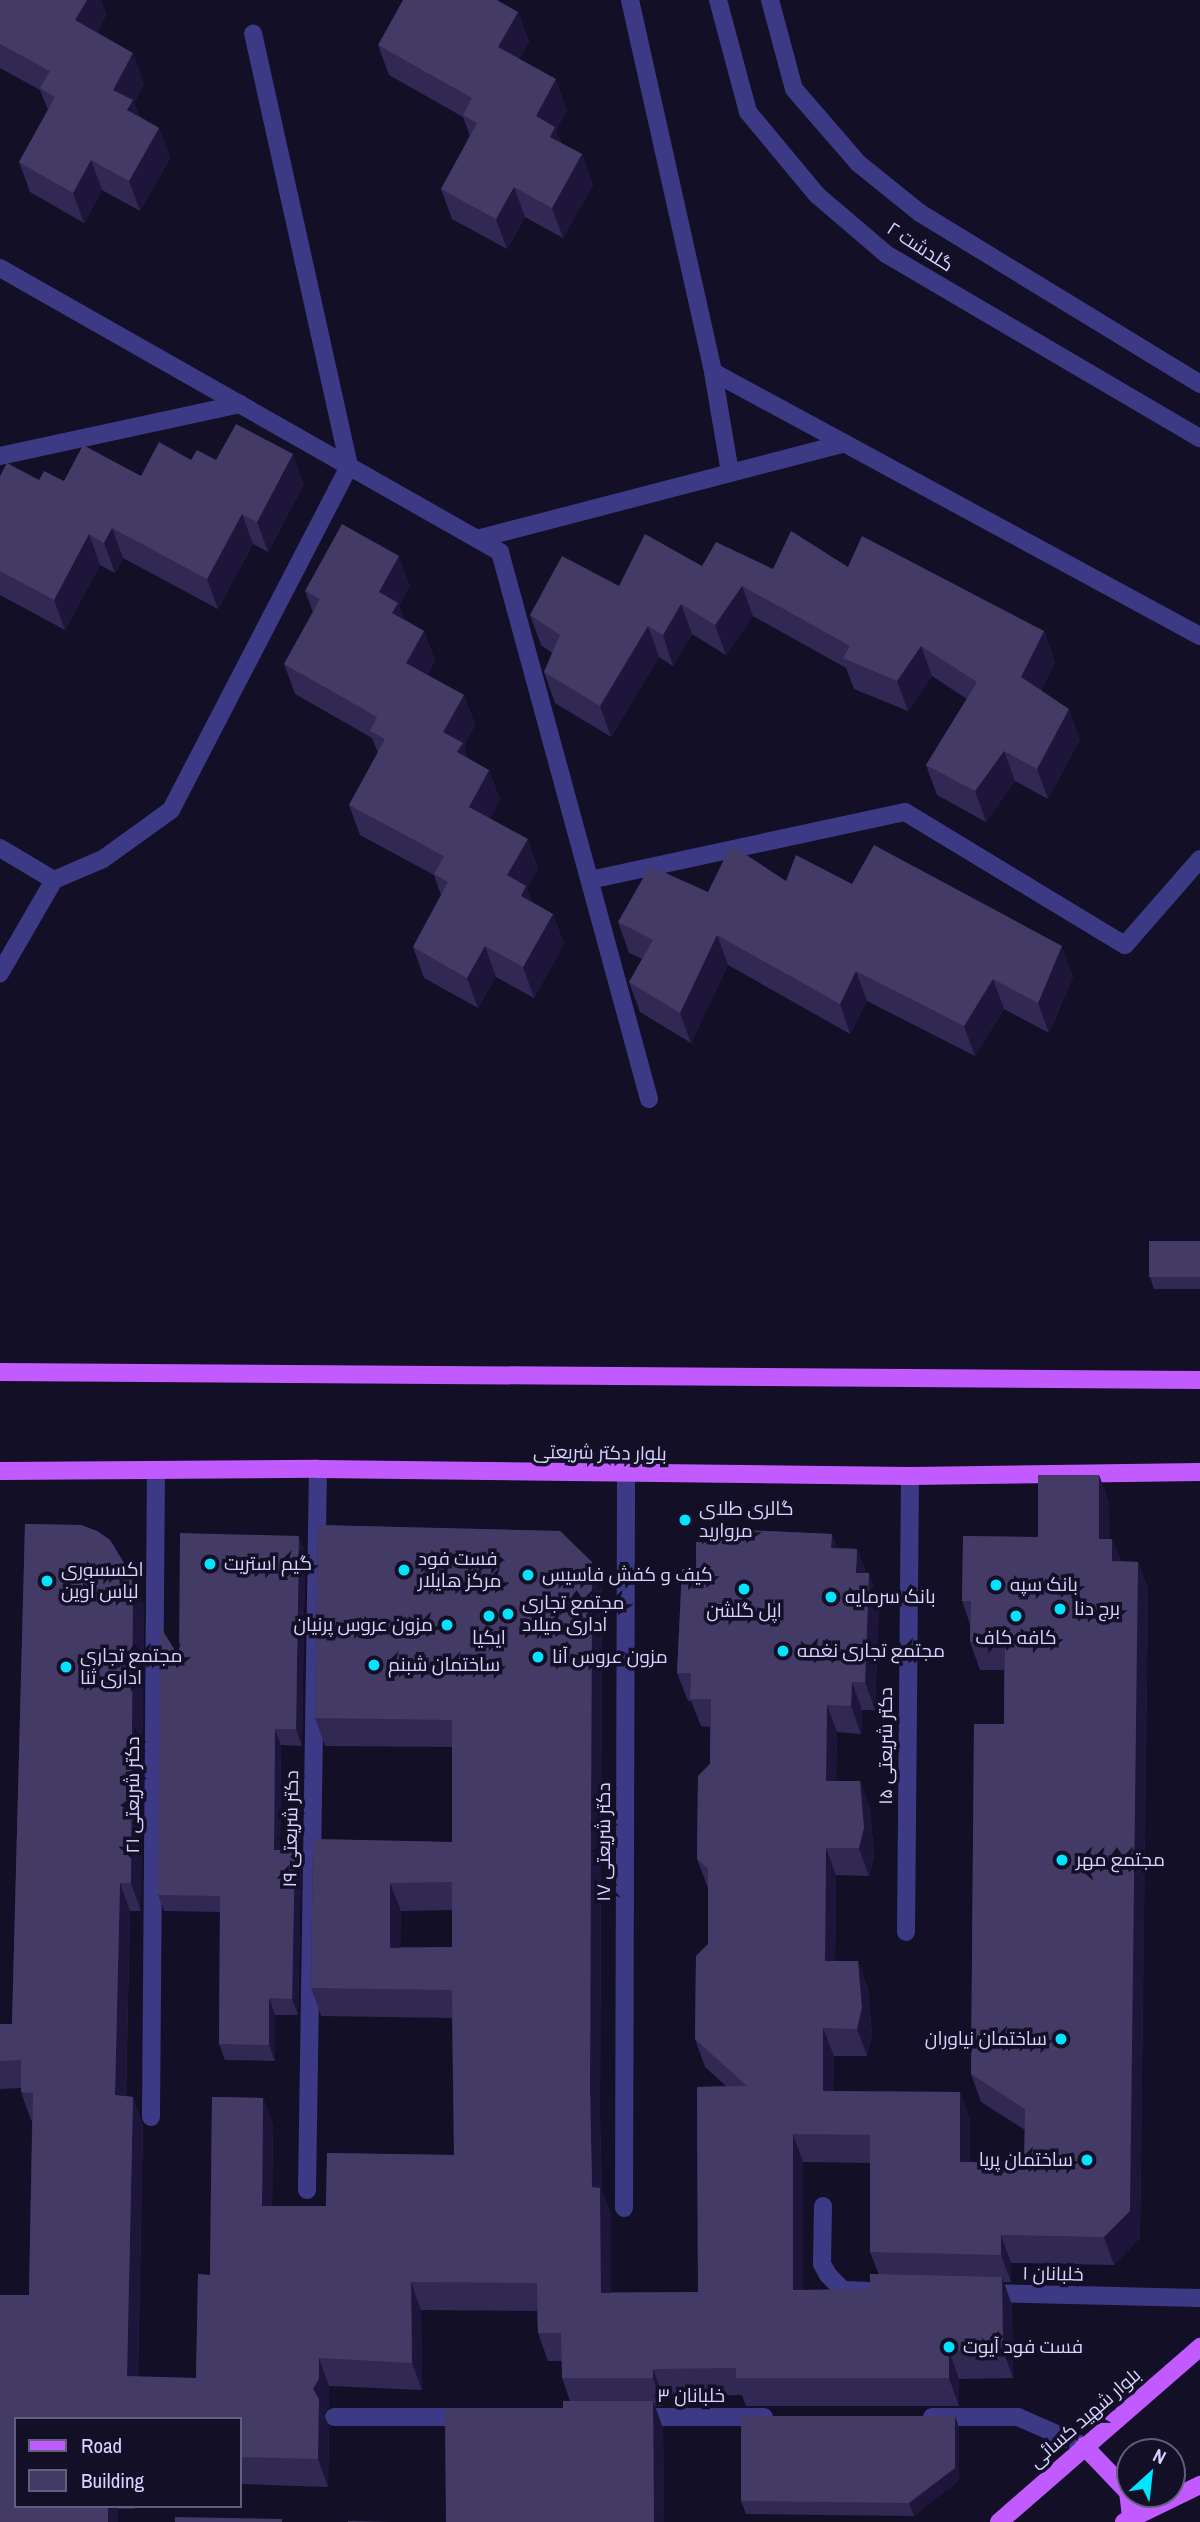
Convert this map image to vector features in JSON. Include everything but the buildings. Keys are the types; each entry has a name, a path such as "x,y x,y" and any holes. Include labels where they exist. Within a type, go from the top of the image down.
{"main road":[{"path":"0,1371 1200,1380"},
{"name":"بلوار دکتر شریعتی","path":"0,1471 156,1473 318,1469 626,1475 910,1476 1200,1472"},
{"name":"بلوار شهید کسائی","path":"999,2522 1200,2347"},
{"path":"1084,2446 1128,2492 1127,2520 1200,2485"}],"street":[{"path":"630,0 713,372 730,473"},
{"name":"گلدشت ۲","path":"718,0 748,112 817,195 886,254 1200,438"},
{"name":"گلدشت ۲","path":"770,0 794,89 858,163 920,213 1200,384"},
{"path":"0,973 54,880 103,859 171,810 349,466 253,34"},
{"path":"0,268 500,552 649,1099"},
{"path":"713,372 1200,636"},
{"path":"0,456 240,404"},
{"path":"477,538 845,443"},
{"path":"590,880 905,813 1125,945 1200,859"},
{"path":"0,848 54,880"},
{"name":"۱۹ دکتر شریعتی","path":"307,2190 318,1469"},
{"name":"۲۱ دکتر شریعتی","path":"151,2117 156,1473"},
{"name":"۱۷ دکتر شریعتی","path":"624,2208 626,1475"},
{"name":"۱۵ دکتر شریعتی","path":"906,1932 910,1476"},
{"path":"823,2206 822,2263 828,2275 844,2290 885,2291"},
{"name":"۱ خلبانان","path":"967,2293 1200,2298"},
{"path":"334,2417 488,2417"},
{"name":"۳ خلبانان","path":"613,2417 781,2417"},
{"path":"906,2417 1018,2417 1084,2446"}],"place":[{"name":"گالری طلای مروارید","path":"685,1520"},
{"name":"گیم استریت","path":"210,1564"},
{"name":"فست فود مرکز هایلار","path":"404,1570"},
{"name":"کیف و کفش فاسیس","path":"528,1575"},
{"name":"اکسسوری لباس آوین","path":"47,1581"},
{"name":"بانک سپه","path":"996,1585"},
{"name":"اپل گلشن","path":"744,1589"},
{"name":"بانک سرمایه","path":"831,1597"},
{"name":"برج دنا","path":"1060,1609"},
{"name":"مجتمع تجاری اداری میلاد","path":"508,1614"},
{"name":"ايكيا","path":"489,1616"},
{"name":"کافه کاف","path":"1016,1616"},
{"name":"مزون عروس پرنیان","path":"447,1625"},
{"name":"مجتمع تجاری نغمه","path":"783,1651"},
{"name":"مزون عروس آنا","path":"538,1657"},
{"name":"ساختمان شبنم","path":"374,1665"},
{"name":"مجتمع تجاری اداری ثنا","path":"66,1667"},
{"name":"مجتمع مهر","path":"1062,1860"},
{"name":"ساختمان نیاوران","path":"1061,2039"},
{"name":"ساختمان پریا","path":"1087,2160"},
{"name":"فست فود آيوت","path":"949,2347"}]}
